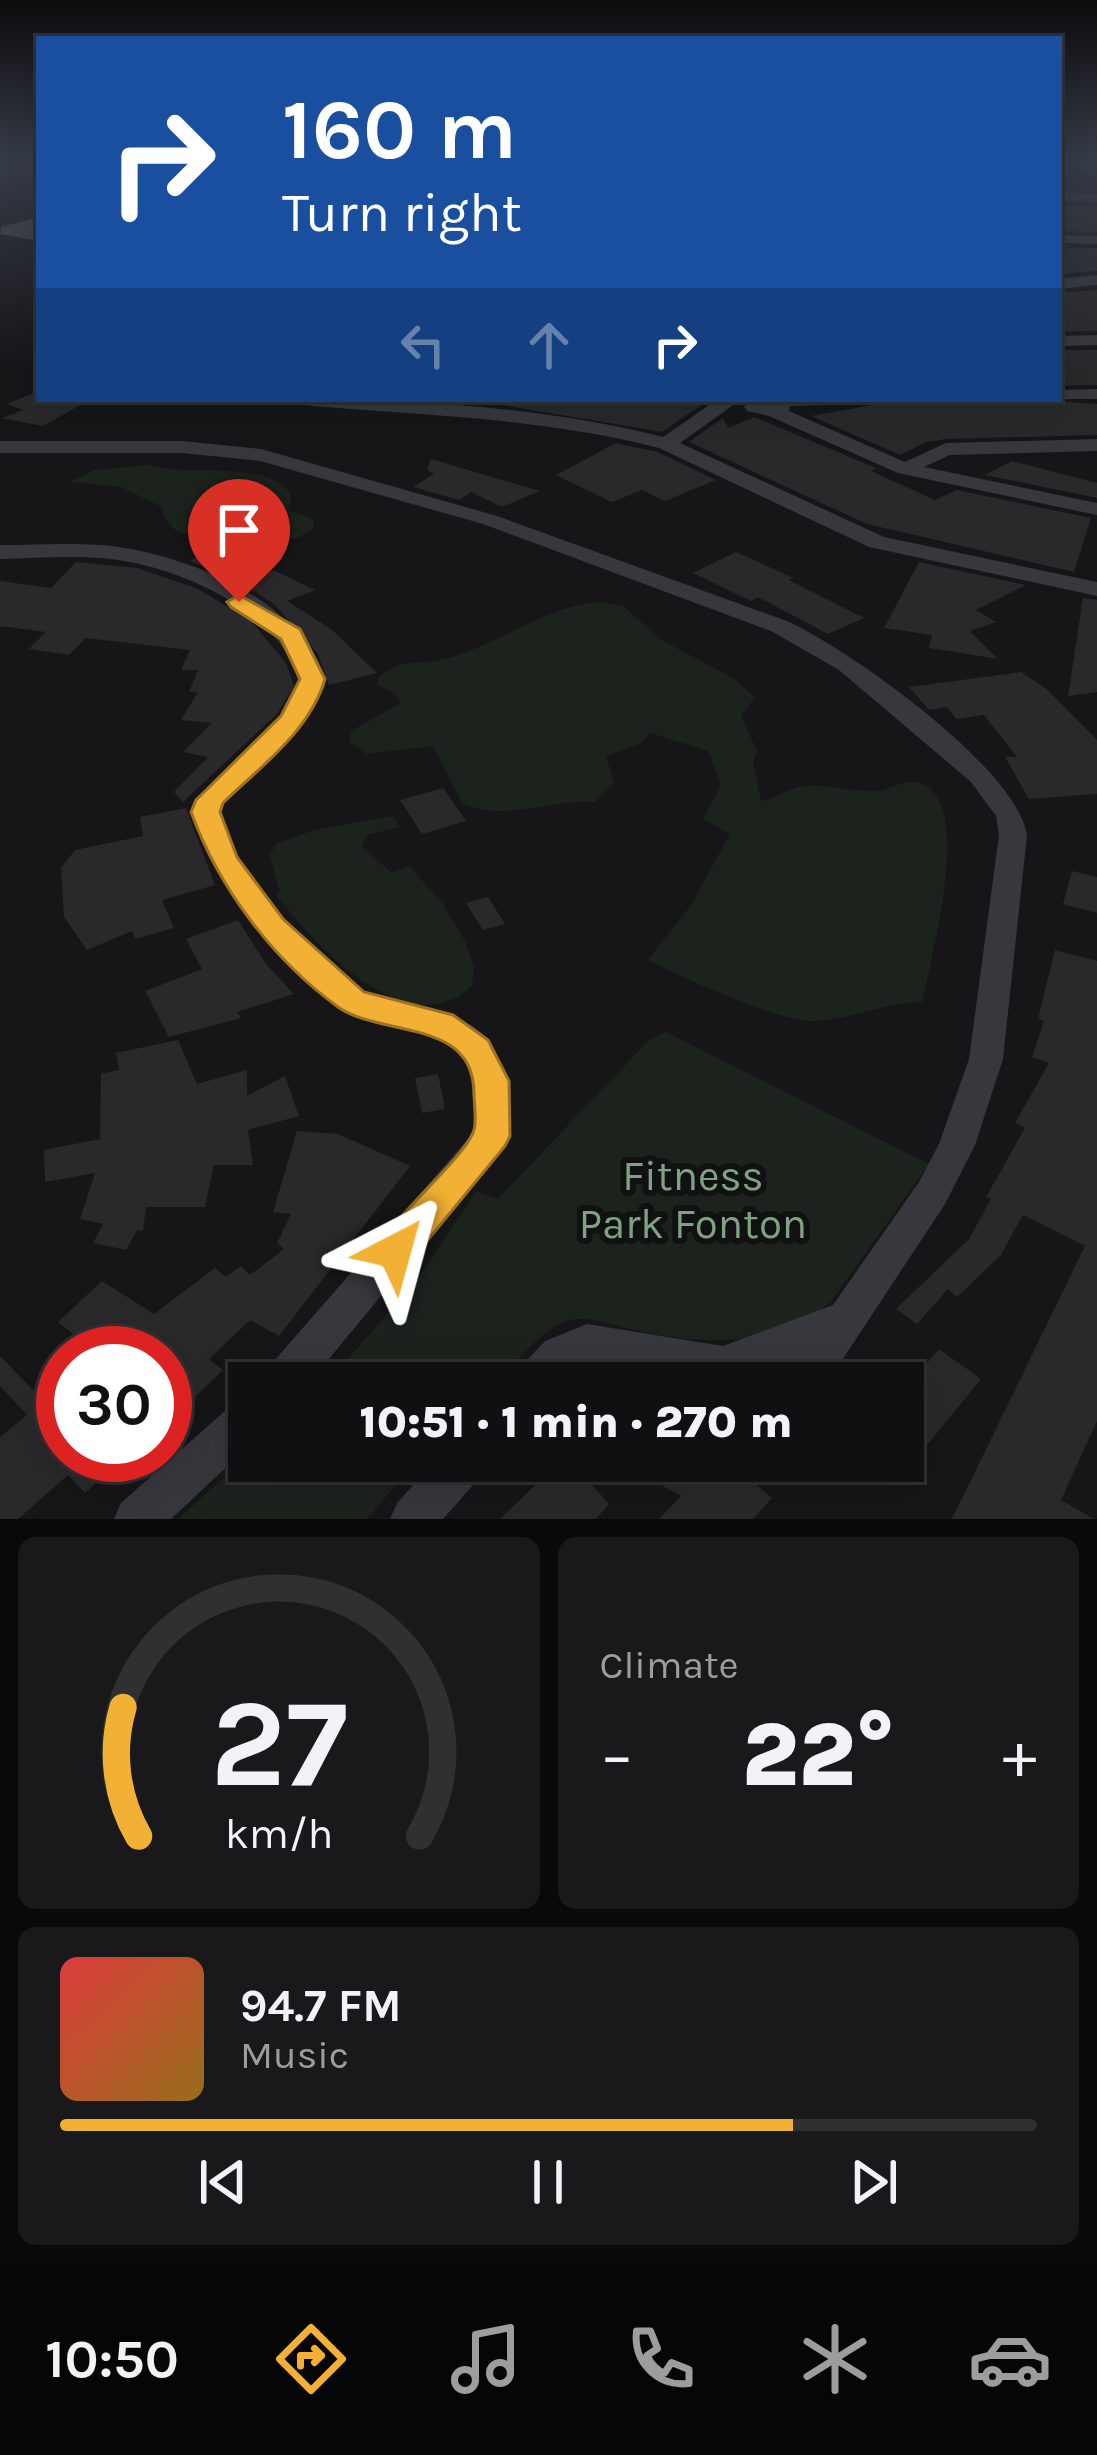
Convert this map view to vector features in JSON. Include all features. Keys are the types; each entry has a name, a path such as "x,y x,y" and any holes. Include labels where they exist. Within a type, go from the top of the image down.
{"street":[{"path":"1062,239 1097,240"},
{"path":"1062,284 1097,280"},
{"path":"1062,340 1097,340"},
{"path":"1062,395 1097,394"},
{"path":"325,402 560,422 666,444 877,542 1097,589"},
{"path":"666,444 723,402"},
{"path":"767,405 818,402"},
{"path":"767,405 905,470 1097,509"},
{"path":"905,470 946,449 1097,445"},
{"path":"0,447 182,447 261,455 490,520 819,645 981,776 1010,815 1013,835 986,1058 957,1145 932,1193 815,1362"},
{"path":"0,552 108,553 147,559 259,611 291,634 305,656 312,687 291,722 210,800 206,812 223,859 272,927 353,1001 441,1024 476,1049 486,1063 492,1136 300,1362"},
{"path":"741,1362 842,1320"},
{"path":"556,1362 573,1345 686,1362"},
{"path":"600,1346 622,1362"},
{"path":"137,1519 228,1436"},
{"path":"413,1519 446,1482"}],"green space":[{"path":"149,465 267,477 291,496 289,510 314,520 314,528 296,539 225,524 206,533 187,534 170,526 162,507 121,487 70,482 94,470"},
{"path":"603,602 623,606 660,639 733,678 755,697 741,716 757,751 753,762 761,801 804,786 877,791 912,782 932,791 943,812 946,878 922,1002 827,1020 798,1019 730,997 648,960 691,905 730,834 703,819 721,785 708,751 650,733 640,744 606,756 614,783 595,802 494,811 462,803 433,746 367,754 350,742 351,731 401,703 395,693 378,685 378,678 395,667 461,654 562,610"},
{"path":"392,816 400,827 367,835 361,846 392,873 409,866 443,904 465,941 474,968 472,986 446,1002 418,1004 391,997 363,981 313,938 276,895 279,890 270,855 277,843 315,830"},
{"name":"Fitness Park Fonton","path":"666,1032 929,1164 830,1303 783,1328 734,1339 657,1335 575,1319 557,1325 516,1362 345,1362 416,1281 476,1192 498,1199 649,1040"},
{"path":"228,1474 228,1482 398,1482 367,1519 178,1519"}],"building":[{"path":"1062,229 1097,229 1062,231"},
{"path":"1062,248 1097,248 1097,271 1062,274"},
{"path":"1097,290 1097,331 1062,332 1062,293"},
{"path":"1062,350 1097,350 1097,385 1062,386"},
{"path":"36,392 36,402 86,402 43,426 2,418 24,410 6,404"},
{"path":"502,402 706,402 662,432"},
{"path":"878,404 1097,404 1097,435 946,439 926,442 900,455 811,416"},
{"path":"754,417 876,468 871,471 935,500 957,490 1091,518 1074,572 867,524 689,442 723,418 728,428"},
{"path":"616,443 658,452 716,480 665,501 642,490 612,502 556,475"},
{"path":"431,459 540,491 502,507 471,492 459,500 413,487 434,474 427,470"},
{"path":"1012,461 1097,483 1097,498 985,475"},
{"path":"225,534 267,542 248,558 315,590 287,601 331,629 377,673 329,685 318,654 274,604 243,584 190,561"},
{"path":"736,552 864,618 828,634 758,597 751,601 693,573"},
{"path":"76,562 137,568 196,588 250,620 286,663 294,686 277,714 183,802 174,792 208,757 183,752 212,723 181,720 198,692 189,692 198,670 181,670 190,650 86,638 69,655 29,649 46,632 0,626 0,581 51,588"},
{"path":"919,562 1026,585 976,610 996,622 970,631 998,659 929,648 932,635 884,628"},
{"path":"1083,598 1097,600 1097,692 1068,696"},
{"path":"1021,672 1048,690 1097,740 1097,794 1029,799 1005,757 1017,757 984,715 956,719 947,707 929,710 909,687"},
{"path":"443,788 466,821 422,834 400,800"},
{"path":"186,808 215,885 162,900 174,928 135,939 132,931 87,950 64,917 61,868 75,850 143,836 140,817"},
{"path":"1072,871 1097,877 1097,913 1063,904"},
{"path":"488,897 505,924 483,930 466,903"},
{"path":"238,920 266,964 294,994 237,1012 241,1018 169,1037 145,991 202,969 186,939"},
{"path":"1055,950 1097,961 1097,1421 1061,1500 1094,1519 952,1519 1085,1246 1023,1215 1001,1255 957,1297 948,1289 917,1324 896,1309 969,1239 991,1199 986,1197 1025,1128 1015,1123 1049,1063 1032,1057 1044,1021 1038,1019"},
{"path":"178,1040 197,1084 247,1070 247,1096 285,1076 299,1116 248,1130 253,1165 214,1165 205,1207 146,1207 143,1231 137,1230 126,1250 93,1243 103,1224 80,1219 95,1173 45,1182 44,1150 100,1139 101,1074 119,1070 116,1053"},
{"path":"438,1074 445,1109 422,1113 415,1078"},
{"path":"297,1131 338,1134 410,1166 279,1336 250,1320 209,1359 223,1370 192,1400 192,1326 63,1326 58,1322 102,1281 154,1314 215,1268 226,1277 241,1266 250,1275 284,1249 277,1243 291,1214 273,1212"},
{"path":"939,1349 981,1379 924,1449 924,1366"},
{"path":"0,1356 36,1393 36,1482 60,1482 18,1519 0,1519 0,1437 27,1415 0,1386"},
{"path":"75,1482 97,1482 85,1493"},
{"path":"538,1482 590,1482 609,1504 596,1519 500,1519"},
{"path":"656,1482 753,1482 772,1498 753,1519 659,1519 681,1496"}],"route":[{"path":"239,602 291,634 313,679 291,722 210,800 206,812 223,859 272,927 353,1001 394,1016 441,1024 462,1036 486,1063 491,1081 492,1136 395,1251"}]}
